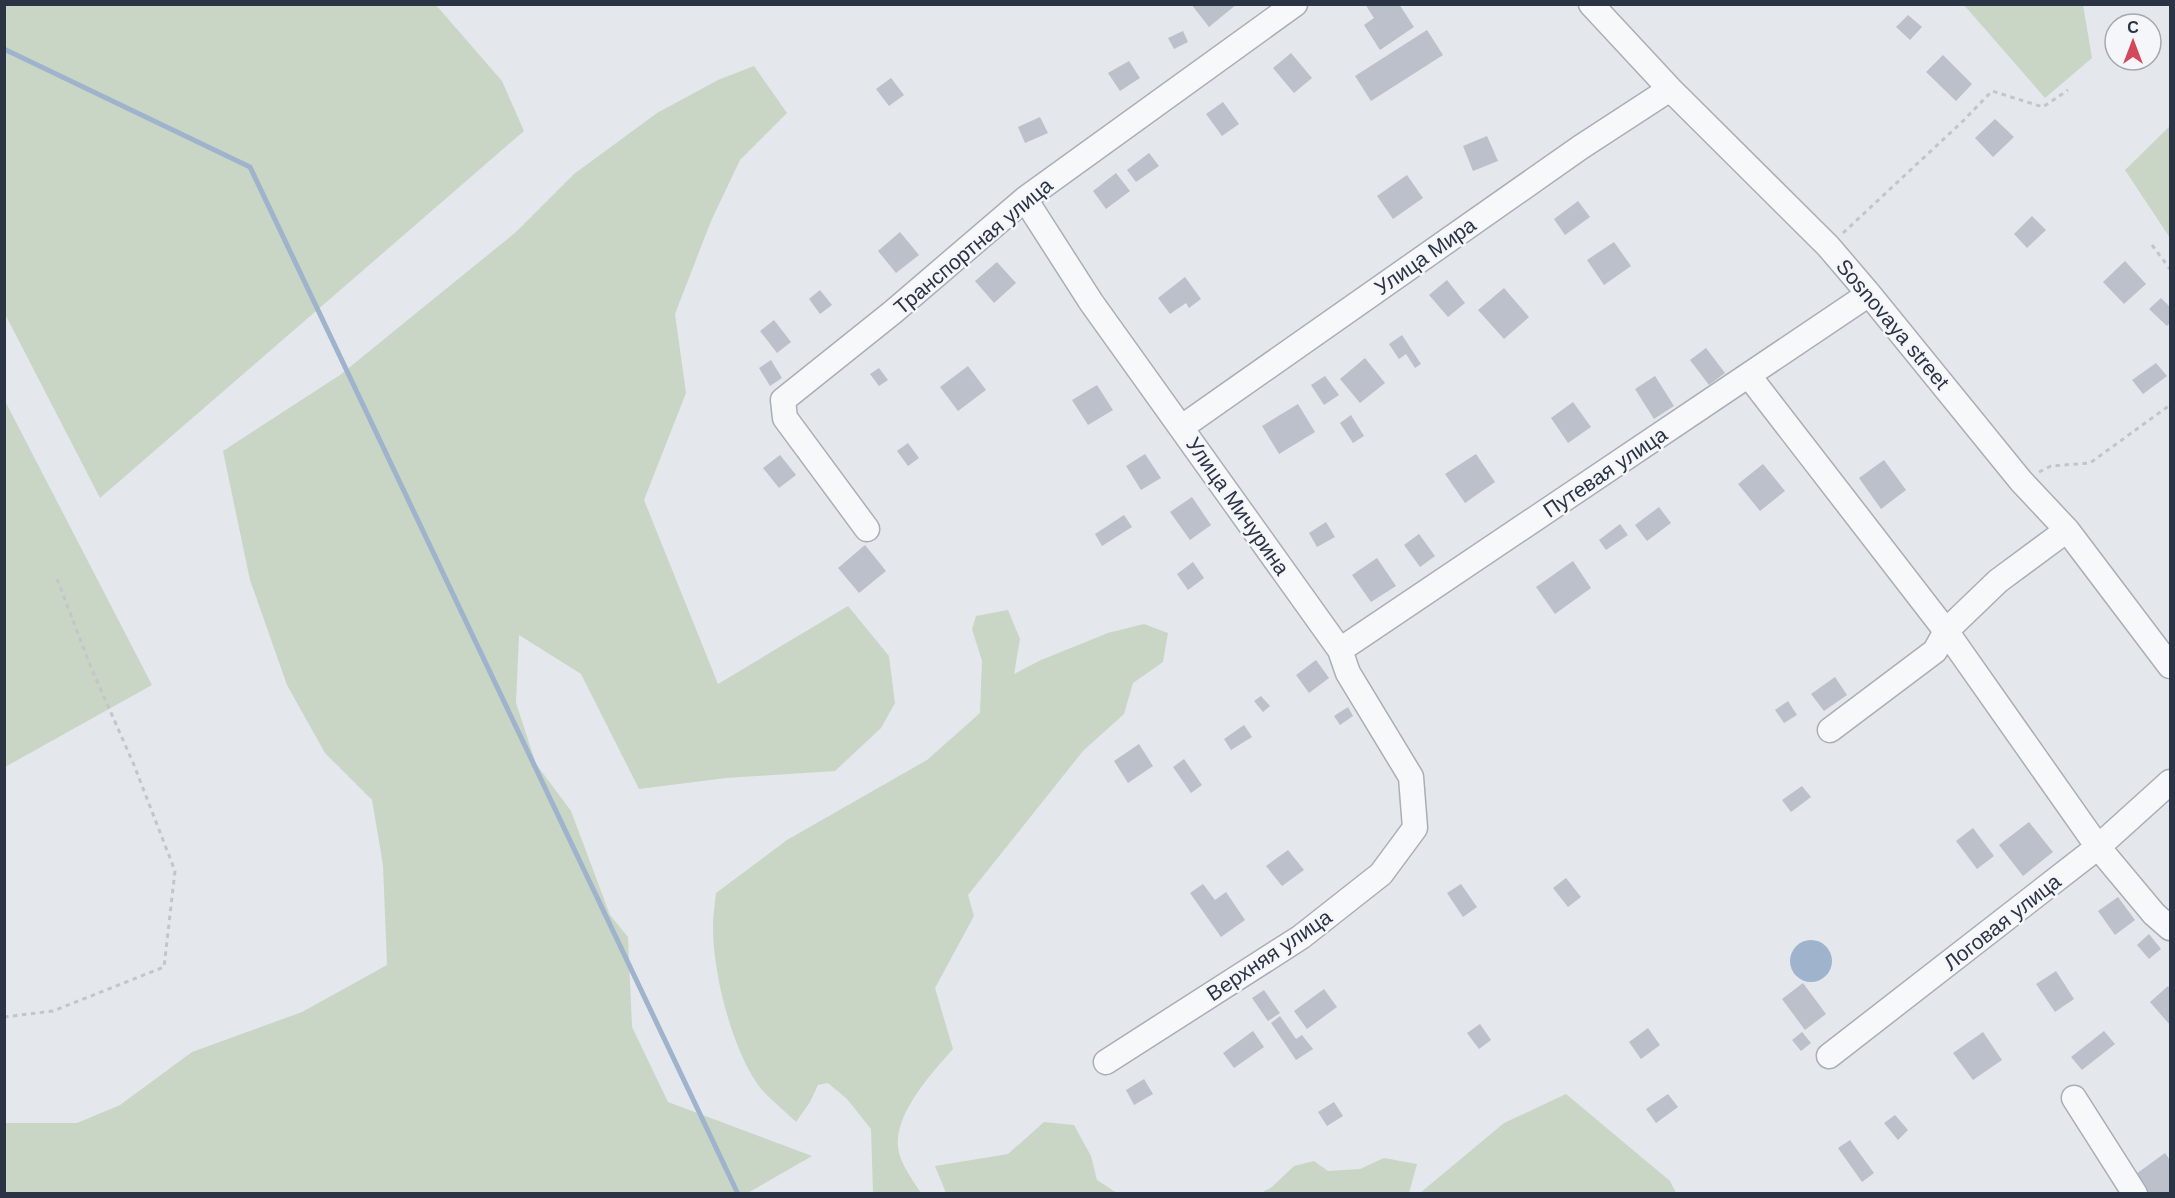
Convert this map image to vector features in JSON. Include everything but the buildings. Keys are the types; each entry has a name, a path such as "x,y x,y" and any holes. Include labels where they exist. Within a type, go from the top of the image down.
{"street":[{"name":"Транспортная улица","path":"867,529 785,418 783,400 893,312 1025,199 1295,4"},
{"name":"Sosnovaya street","path":"1591,4 1671,89 1828,246 2021,481 2067,530 2170,666"},
{"name":"Улица Мира","path":"1182,427 1581,147 1671,89"},
{"name":"Улица Мичурина","path":"1025,199 1091,302 1340,650 1348,673 1411,777 1415,828"},
{"name":"Путевая улица","path":"1340,650 1869,294"},
{"path":"1749,376 1946,631 2098,847 2154,914 2170,928"},
{"path":"1830,730 1935,651 1946,631 1998,581 2067,530"},
{"name":"Логовая улица","path":"1829,1056 2098,847 2170,782"},
{"name":"Верхняя улица","path":"1106,1062 1301,937 1381,874 1415,828"},
{"path":"2074,1098 2135,1194"}],"path":[{"path":"1828,246 1963,121 1992,91 2043,107 2068,90"},
{"path":"2152,245 2170,268"},
{"path":"2021,481 2051,466 2090,463 2170,405"},
{"path":"4,1017 53,1011 164,967 175,871 56,576"}],"green space":[{"path":"5,4 436,5 502,81 524,131 100,498 5,314"},
{"path":"1964,5 2083,5 2092,58 2045,98"},
{"path":"754,66 787,113 740,160 711,221 675,314 686,393 644,500 718,684 848,606 889,656 895,703 881,728 835,771 726,778 639,789 581,674 519,635 516,703 536,764 571,811 610,915 628,937 632,1027 668,1102 812,1156 746,1194 5,1193 5,1123 77,1123 120,1105 192,1052 302,1012 387,965 383,865 372,800 325,753 287,685 250,580 223,451 340,375 516,232 574,174 657,113 718,80"},
{"path":"2170,126 2170,238 2125,170"},
{"path":"4,399 152,685 5,767 4,767"},
{"path":"1008,610 1020,639 1014,674 1041,660 1108,633 1144,624 1168,633 1163,662 1133,683 1124,714 1083,751 968,895 974,916 935,988 953,1049 934,1070 915,1097 901,1125 898,1139 899,1153 903,1163 921,1193 873,1193 871,1129 847,1099 828,1083 818,1085 810,1102 796,1122 762,1090 742,1056 726,1012 716,965 713,921 716,893 787,840 927,760 980,713 982,661 972,629 976,616"},
{"path":"1566,1094 1670,1181 1676,1193 1420,1193 1504,1123"},
{"path":"1044,1122 1074,1125 1091,1156 1097,1180 1117,1193 946,1193 935,1166 1008,1154"},
{"path":"1384,1158 1417,1164 1409,1193 1261,1193 1272,1187 1294,1166 1314,1161 1328,1171 1360,1169"}],"water":[{"path":"1811,940 1826,946 1832,961 1826,976 1811,982 1796,976 1790,961 1796,946"}],"waterway":[{"path":"4,49 250,167 738,1194"}]}
